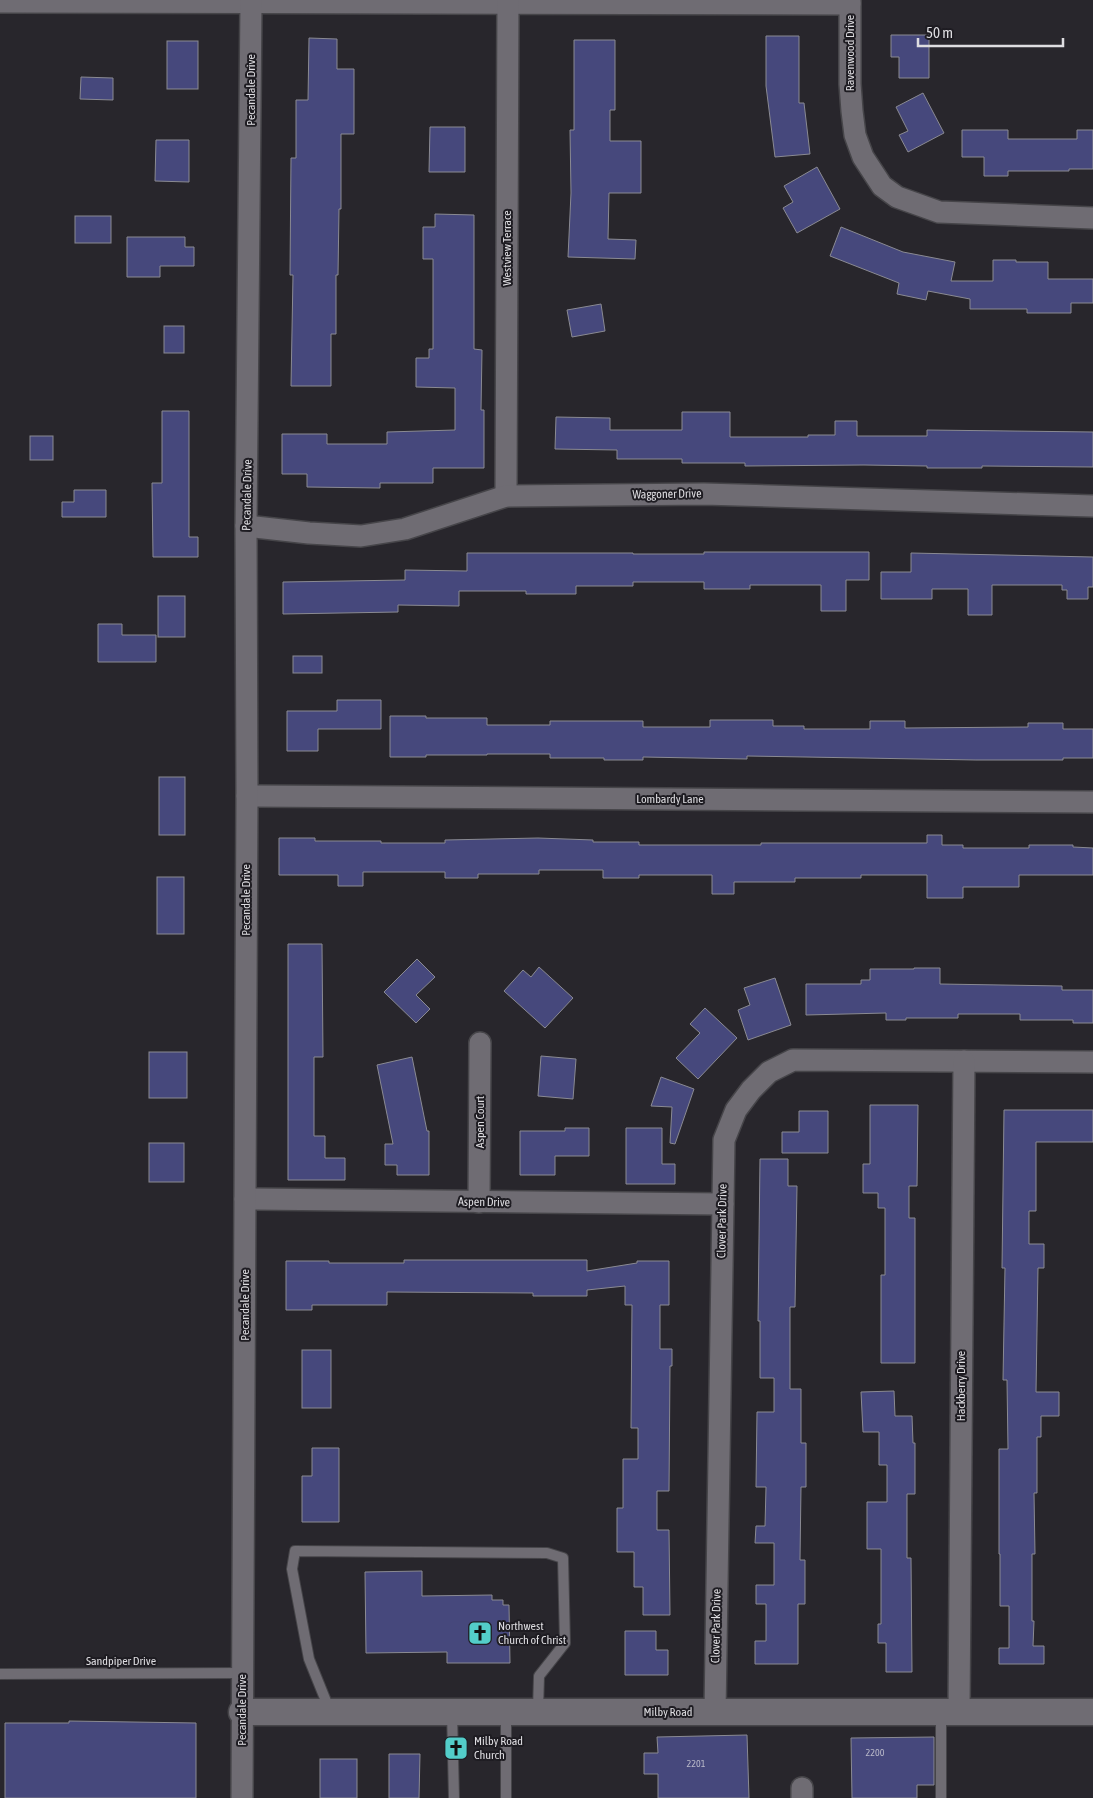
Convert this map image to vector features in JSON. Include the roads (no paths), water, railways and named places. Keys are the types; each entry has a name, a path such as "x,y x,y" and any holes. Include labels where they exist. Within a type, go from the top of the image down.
{"street":[{"name":"Ravenwood Drive","path":"0,2 850,2 850,84 855,135 863,157 882,186 897,198 939,212 1093,218"},
{"name":"Westview Terrace","path":"506,496 508,2"},
{"name":"Pecandale Drive","path":"242,1798 247,796 246,526 251,3"},
{"name":"Waggoner Drive","path":"246,526 309,534 361,536 405,528 506,496 704,494 1093,506"},
{"name":"Lombardy Lane","path":"247,796 1093,802"},
{"name":"Aspen Court","path":"479,1202 480,1043"},
{"name":"Clover Park Drive","path":"715,1712 724,1140 736,1110 751,1090 769,1072 794,1060 1093,1062"},
{"name":"Hackberry Drive","path":"950,1712 964,1061"},
{"name":"Aspen Drive","path":"245,1200 722,1204"},
{"name":"Milby Road","path":"242,1712 1093,1712"}],"lane":[{"path":"330,1712 309,1659 292,1569 295,1551 548,1553 563,1558 565,1643 539,1676 538,1712"},
{"name":"Sandpiper Drive","path":"0,1674 242,1672"},
{"path":"452,1712 454,1798"},
{"path":"506,1712 506,1798"},
{"path":"941,1798 950,1712"}],"place":[{"name":"Northwest Church of Christ","path":"480,1633"},
{"name":"Milby Road Church","path":"456,1748"}]}
